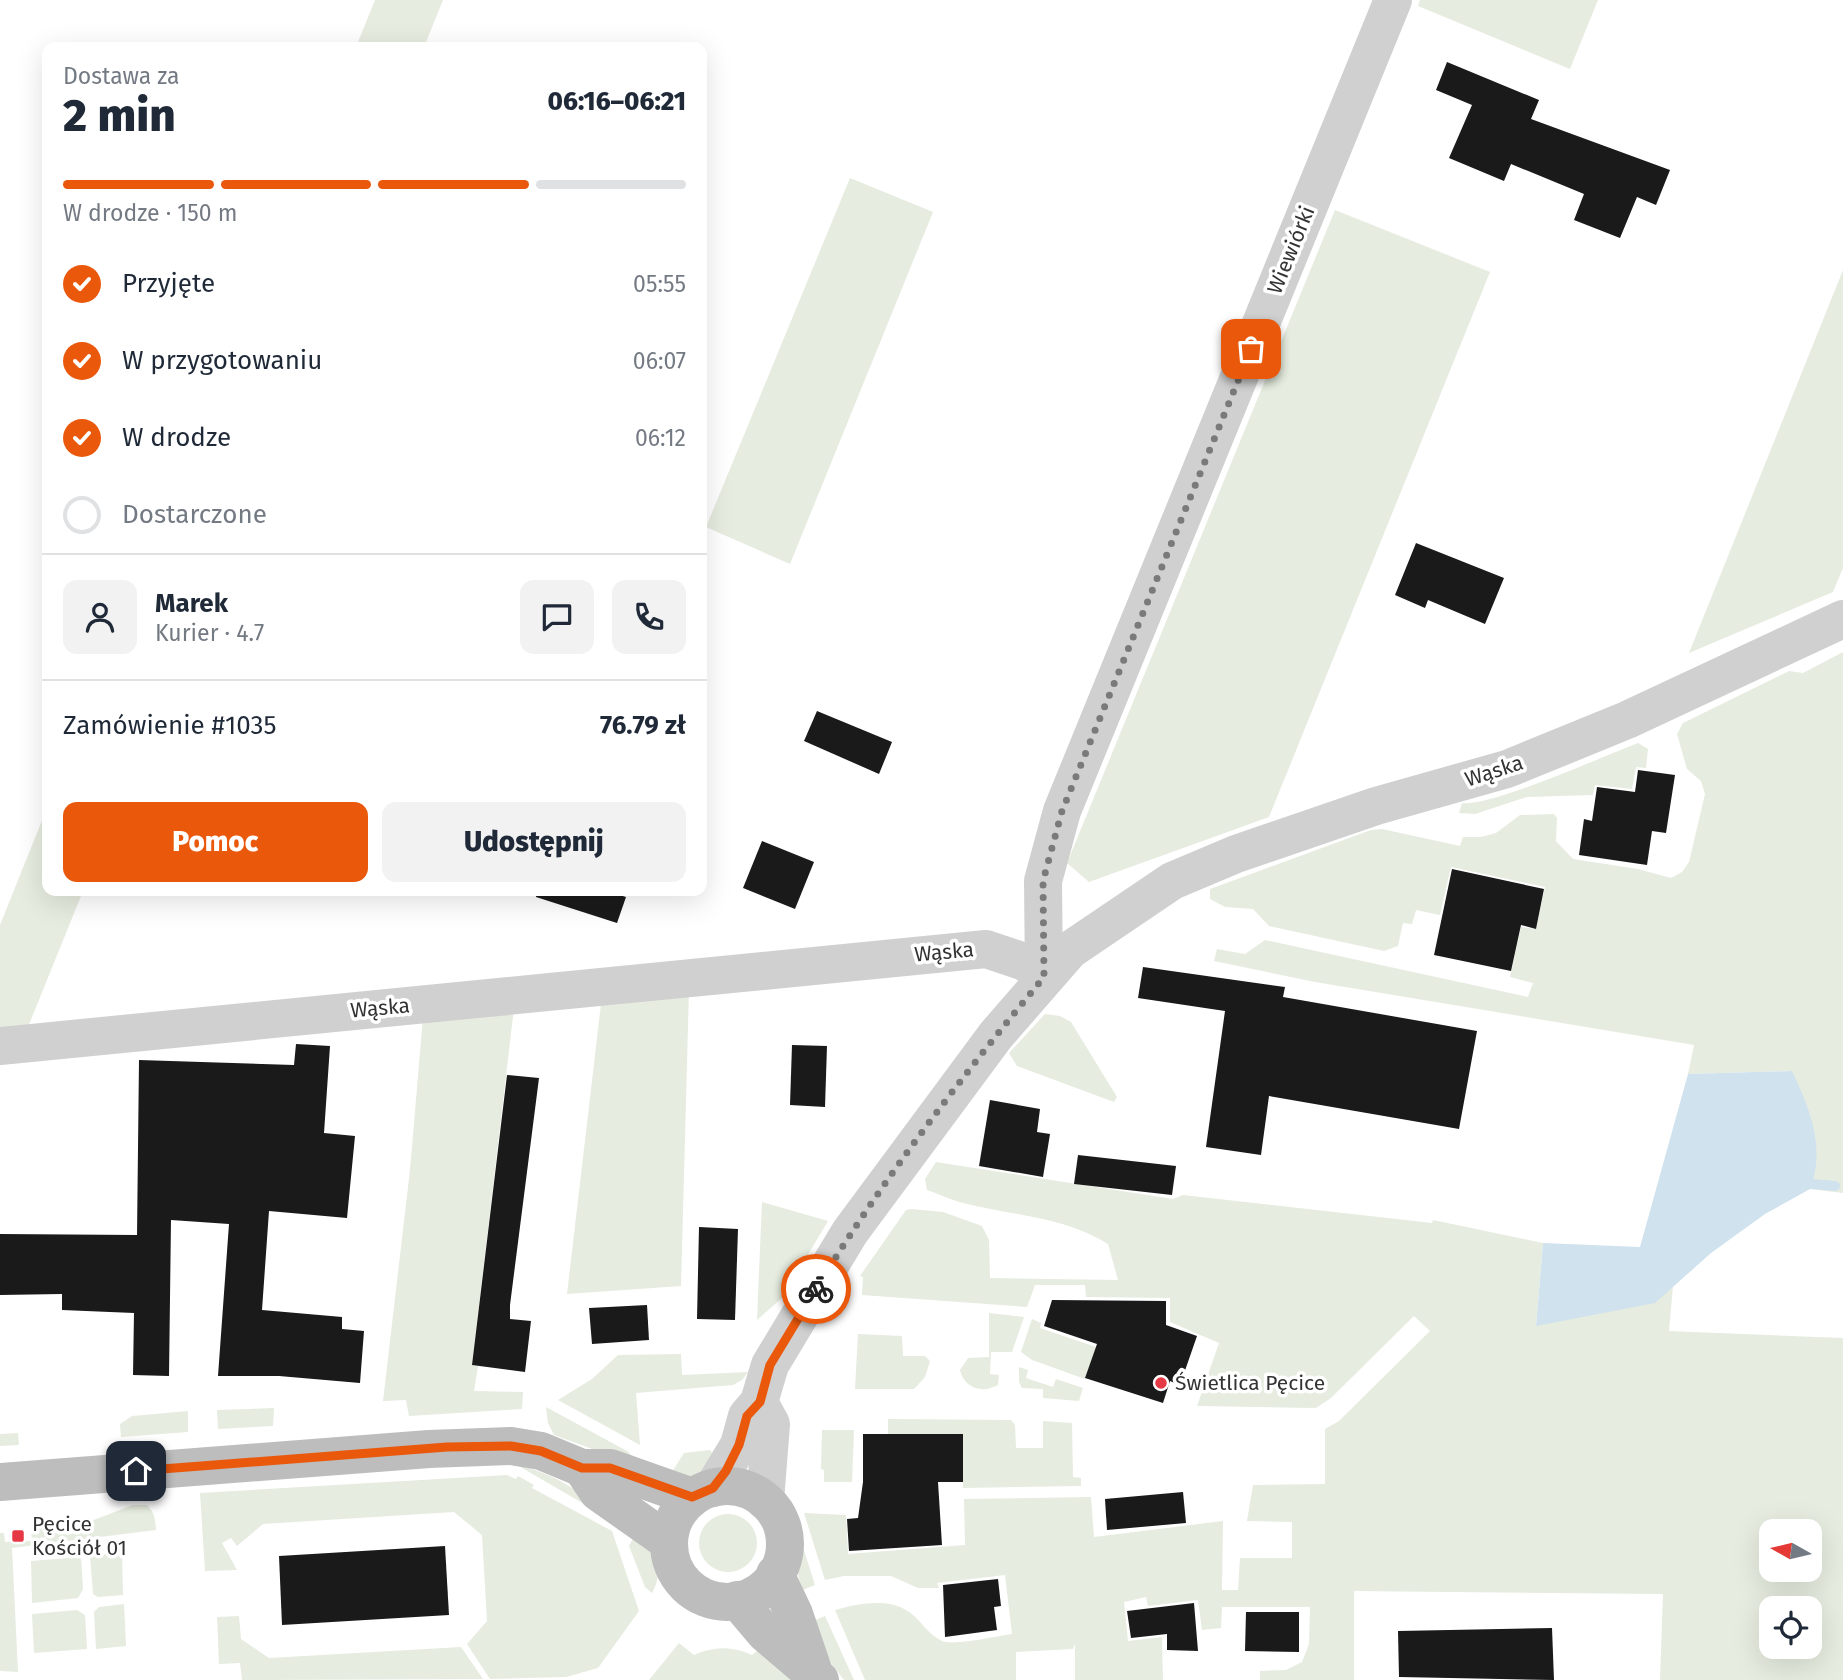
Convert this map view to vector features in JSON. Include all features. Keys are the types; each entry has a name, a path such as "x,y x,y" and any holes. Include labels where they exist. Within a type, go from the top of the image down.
{"street":[{"name":"Wiewiórki","path":"1044,977 1043,881 1062,811 1393,0"},
{"name":"Wąska","path":"0,1046 975,949 994,950 1011,956 1044,977 1070,950 1172,881 1268,842 1376,806 1507,769 1627,720 1843,619"},
{"path":"0,1482 484,1446 534,1449 582,1468 610,1468 703,1492 740,1487 765,1501 776,1514 785,1540 783,1558 775,1574 759,1591 737,1600 709,1598 686,1585 671,1560 669,1542 676,1517 703,1492 739,1445 747,1416 760,1402 763,1383 774,1357 850,1232 996,1035 1044,977"},
{"path":"760,1402 771,1424 765,1501"},
{"path":"582,1468 598,1492 669,1542"},
{"path":"775,1574 792,1609 817,1676"},
{"path":"737,1600 765,1633 817,1676"}],"shaded area":[{"path":"375,0 443,0 426,42 358,42"},
{"path":"1420,0 1598,0 1570,69 1418,6"},
{"path":"850,178 933,212 790,564 707,527"},
{"path":"1335,210 1490,272 1269,817 1089,882 1067,863"},
{"path":"1843,270 1843,568 1833,592 1689,653"},
{"path":"1843,652 1843,1193 1810,1189 1812,1184 1792,1071 1688,1074 1694,1045 1315,982 1214,961 1217,949 1245,954 1265,940 1528,997 1533,983 1510,977 1521,927 1536,929 1545,887 1451,867 1440,915 1416,910 1412,924 1403,923 1398,946 1384,951 1269,926 1253,909 1225,907 1210,899 1210,889 1371,830 1382,829 1460,846 1463,837 1481,837 1496,833 1520,815 1554,814 1557,818 1556,841 1573,859 1638,869 1671,878 1682,872 1689,862 1705,794 1701,781 1687,769 1677,734 1683,723 1789,671 1803,673"},
{"path":"1638,743 1648,749 1646,768 1636,767 1632,789 1595,785 1593,795 1527,797 1475,814 1459,813 1462,803 1476,802 1521,789"},
{"path":"42,820 42,896 81,896 28,1027 0,1031 0,925"},
{"path":"689,989 681,1286 567,1294 601,1004"},
{"path":"514,1008 472,1365 478,1366 474,1391 523,1392 522,1409 409,1416 406,1400 383,1401 410,1170 423,1017"},
{"path":"1045,1014 1060,1016 1071,1022 1117,1097 1114,1102 1017,1066 1009,1053"},
{"path":"936,1162 1173,1199 1183,1195 1432,1223 1433,1220 1543,1243 1536,1325 1673,1286 1669,1331 1843,1338 1843,1680 1660,1680 1663,1594 1354,1591 1354,1680 1260,1680 1260,1671 1286,1670 1302,1662 1309,1644 1310,1607 1222,1607 1221,1628 1202,1630 1198,1600 1148,1606 1146,1597 1124,1602 1128,1641 1162,1637 1163,1680 1075,1680 1075,1644 1073,1649 1016,1652 1016,1680 865,1680 835,1610 883,1603 901,1607 933,1635 948,1642 965,1642 1012,1634 1005,1575 937,1583 939,1588 918,1588 891,1576 844,1576 825,1580 804,1513 846,1515 848,1554 965,1545 964,1499 1091,1497 1094,1537 1223,1521 1222,1590 1238,1590 1240,1558 1292,1558 1292,1522 1247,1521 1253,1485 1325,1484 1325,1429 1339,1421 1430,1331 1414,1316 1331,1398 1316,1408 1197,1406 1219,1343 1170,1322 1170,1298 1086,1297 1085,1285 1035,1285 1027,1307 862,1295 863,1277 860,1276 906,1210 911,1209 943,1212 982,1226 989,1240 990,1278 1118,1280 1108,1244 1091,1235 1056,1222 982,1207 927,1190 925,1179"},
{"path":"762,1202 828,1221 782,1298 757,1320"},
{"path":"989,1313 1024,1317 1012,1352 991,1352 990,1374 999,1375 998,1385 980,1389 965,1381 960,1370 968,1358 989,1357"},
{"path":"1032,1319 1041,1323 1040,1328 1096,1347 1085,1379 1032,1360 1021,1352"},
{"path":"858,1334 902,1336 903,1356 925,1356 930,1361 925,1377 914,1389 855,1389"},
{"path":"681,1354 682,1375 748,1372 742,1380 733,1385 636,1393 640,1445 558,1400 592,1379 618,1355"},
{"path":"1019,1367 1028,1370 1026,1378 1053,1387 1056,1379 1083,1388 1079,1401 1043,1398 1043,1389 1022,1388 1019,1382"},
{"path":"546,1407 627,1451 647,1469 554,1435 548,1423"},
{"path":"274,1408 273,1426 218,1429 217,1410"},
{"path":"188,1411 188,1432 121,1437 120,1424 132,1416"},
{"path":"888,1419 1011,1420 1015,1425 1016,1448 1043,1448 1043,1421 1072,1423 1073,1477 1081,1478 1081,1486 963,1488 963,1434 888,1434"},
{"path":"822,1430 854,1430 852,1482 824,1482 824,1470 821,1469"},
{"path":"18,1433 19,1445 0,1446 0,1434"},
{"path":"710,1450 714,1456 704,1476 692,1480 672,1472 684,1453"},
{"path":"517,1465 558,1480 593,1503 615,1522"},
{"path":"507,1475 516,1479 518,1476 534,1485 532,1488 612,1531 639,1611 598,1668 566,1677 490,1679 467,1644 487,1621 482,1535 454,1512 263,1524 237,1546 231,1538 222,1543 237,1570 205,1571 200,1493"},
{"path":"133,1505 147,1505 155,1519 156,1530 12,1548 18,1672 0,1671 0,1533 4,1533 5,1542 32,1541 31,1530 83,1524"},
{"path":"728,1514 749,1522 757,1543 749,1564 728,1572 707,1564 699,1543 707,1522"},
{"path":"796,1525 815,1585 803,1590 797,1565"},
{"path":"638,1530 653,1552 658,1567 652,1593 645,1587 629,1546"},
{"path":"122,1552 123,1595 98,1597 93,1594 90,1556"},
{"path":"81,1557 83,1589 78,1598 32,1603 31,1561"},
{"path":"124,1604 126,1646 96,1649 94,1612 99,1607"},
{"path":"77,1610 85,1615 87,1649 34,1653 32,1614"},
{"path":"239,1616 241,1639 269,1658 461,1647 483,1679 242,1680 240,1663 219,1664 217,1617"},
{"path":"825,1616 854,1680 844,1680 821,1650 809,1623"},
{"path":"679,1643 694,1655 723,1648 752,1655 762,1647 794,1680 649,1680"}],"water":[{"path":"1792,1071 1814,1129 1815,1174 1810,1189 1765,1214 1711,1253 1655,1303 1536,1326 1543,1243 1640,1247 1688,1074"}],"building":[{"path":"1447,62 1539,100 1531,119 1670,170 1656,205 1637,197 1620,238 1574,220 1584,194 1511,164 1504,181 1449,158 1472,105 1436,90"},
{"path":"1416,543 1504,578 1485,624 1428,600 1425,608 1395,595"},
{"path":"817,711 892,742 879,774 804,741"},
{"path":"1638,770 1675,775 1666,833 1652,831 1647,865 1579,855 1584,819 1592,821 1597,787 1635,792"},
{"path":"762,841 814,862 795,909 743,888"},
{"path":"1452,869 1544,889 1536,929 1521,925 1511,971 1434,955"},
{"path":"623,896 626,897 617,923 536,897"},
{"path":"1143,967 1285,987 1283,997 1477,1031 1459,1129 1269,1096 1261,1155 1206,1147 1225,1011 1138,998"},
{"path":"296,1044 330,1046 324,1133 355,1136 347,1218 269,1211 262,1310 342,1317 342,1329 364,1331 360,1383 279,1376 218,1376 229,1224 171,1220 169,1376 133,1375 134,1313 62,1310 62,1294 0,1295 0,1234 137,1235 139,1060 294,1065"},
{"path":"792,1045 827,1046 825,1107 790,1105"},
{"path":"507,1075 539,1078 510,1305 510,1319 531,1321 525,1372 472,1365"},
{"path":"990,1100 1040,1109 1037,1132 1050,1134 1043,1177 979,1166"},
{"path":"1078,1155 1176,1166 1172,1195 1074,1184"},
{"path":"699,1227 738,1229 735,1320 697,1319"},
{"path":"1052,1300 1166,1301 1166,1325 1197,1336 1180,1385 1170,1381 1163,1403 1085,1378 1097,1344 1044,1326"},
{"path":"647,1305 649,1340 592,1344 589,1308"},
{"path":"863,1434 963,1434 963,1482 938,1482 942,1545 849,1551 847,1519 858,1518 863,1482"},
{"path":"1183,1492 1186,1523 1107,1530 1105,1499"},
{"path":"445,1546 449,1615 282,1625 279,1556"},
{"path":"998,1579 1001,1606 994,1607 997,1630 945,1637 943,1585"},
{"path":"1194,1603 1198,1651 1167,1650 1167,1634 1131,1638 1127,1611"},
{"path":"1246,1612 1299,1612 1299,1652 1245,1651"},
{"path":"1552,1628 1554,1680 1399,1677 1398,1631"}],"waterway":[{"path":"1812,1184 1835,1186"}],"way so far":[{"path":"816,1289 850,1232 879,1192 996,1035 1044,977 1043,881 1062,811 1251,349"}],"place":[{"name":"Świetlica Pęcice","path":"1161,1383"},
{"name":"Pęcice Kościół 01","path":"18,1536"}],"route":[{"path":"136,1471 447,1447 511,1446 552,1454 582,1468 610,1468 692,1497 713,1488 726,1471 739,1445 745,1420 760,1402 770,1365 816,1289"}]}
